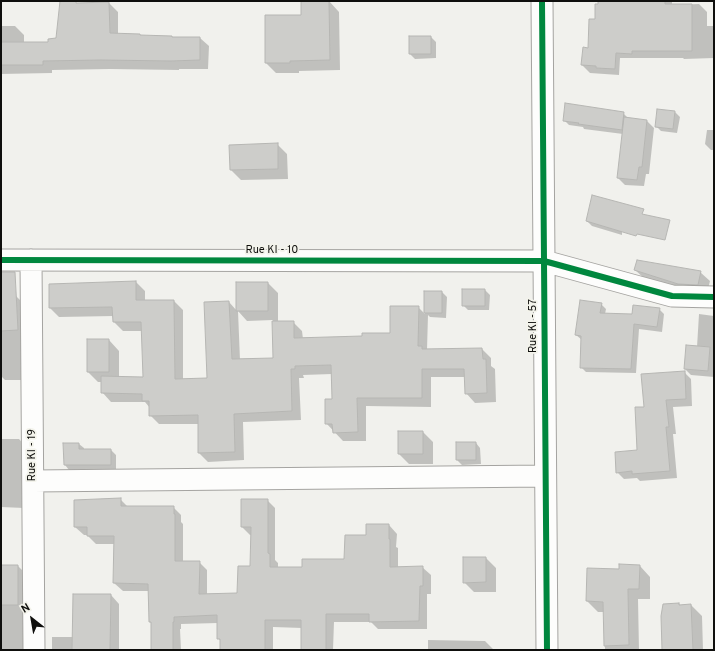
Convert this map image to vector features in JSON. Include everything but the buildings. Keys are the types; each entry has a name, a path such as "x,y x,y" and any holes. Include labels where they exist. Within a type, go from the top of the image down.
{"street":[{"name":"Rue KI - 57","path":"542,1 547,650"},
{"name":"Rue KI - 10","path":"1,260 544,261 672,296 714,297"},
{"name":"Rue KI - 19","path":"31,260 34,650"},
{"path":"33,481 545,476"}],"cycle path":[{"path":"542,1 547,650"},
{"path":"1,260 544,261 672,296 714,297"}]}
